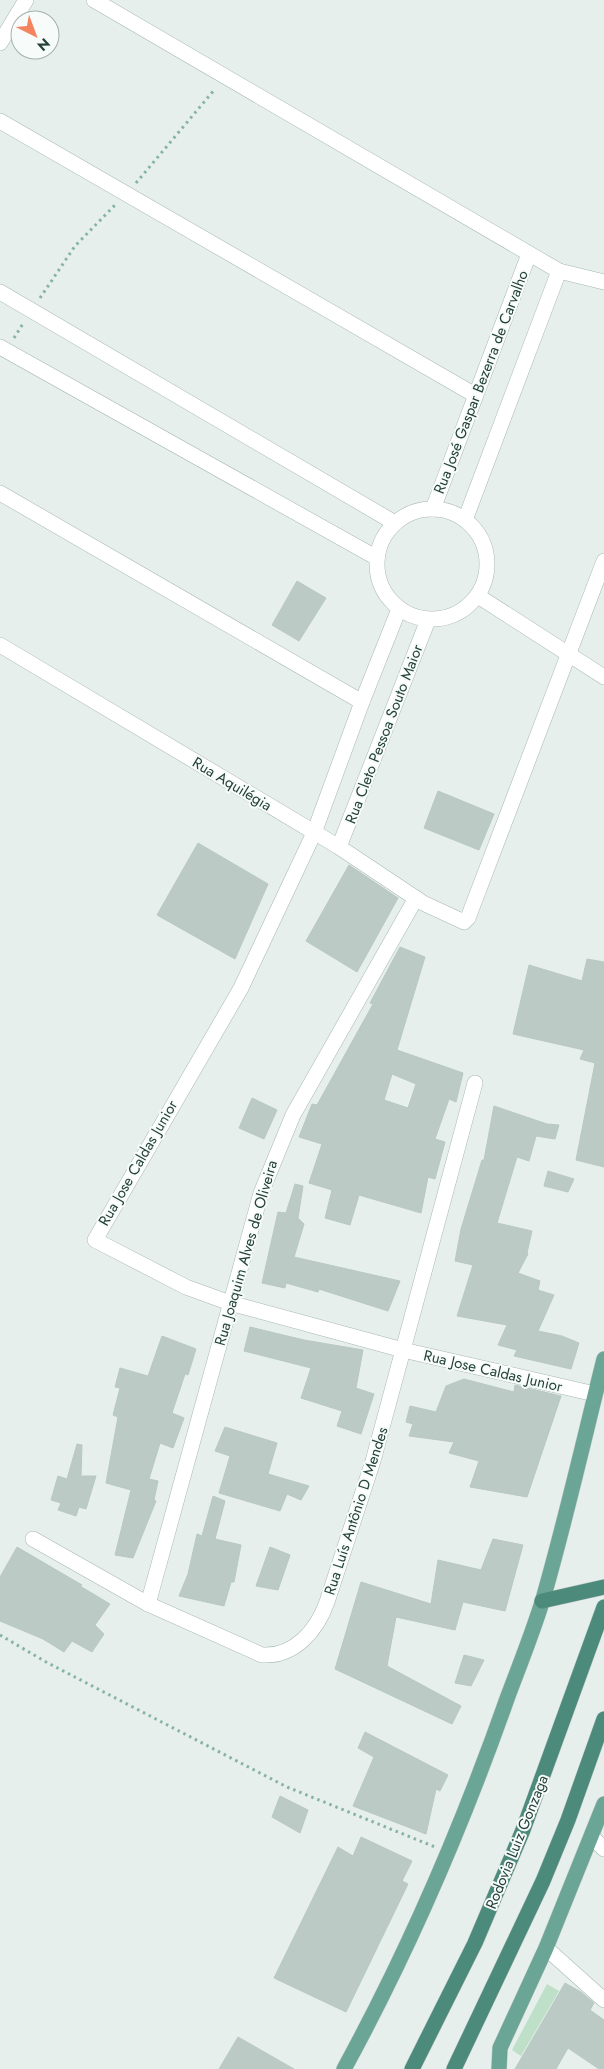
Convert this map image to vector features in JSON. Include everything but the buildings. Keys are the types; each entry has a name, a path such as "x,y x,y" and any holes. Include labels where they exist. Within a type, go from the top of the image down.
{"highway":[{"path":"542,1601 604,1587"},
{"name":"Rodovia Luiz Gonzaga","path":"412,2069 475,1943 523,1830 604,1607"},
{"path":"454,2069 543,1881 568,1820 604,1719"}],"main road":[{"path":"344,2069 394,1972 448,1852 486,1761 542,1601 573,1492 604,1359"},
{"path":"498,2069 500,2048 546,1948 604,1804"}],"street":[{"path":"0,44 26,0"},
{"path":"94,0 559,271 604,282"},
{"path":"0,120 475,395"},
{"name":"Rua José Gaspar Bezerra de Carvalho","path":"433,509 529,254"},
{"path":"465,520 559,271"},
{"path":"0,292 395,524"},
{"path":"3,349 377,558"},
{"path":"0,493 362,702"},
{"path":"433,509 450,512 465,520 477,532 485,547 485,580 478,596 464,609 447,618 428,620 413,617 399,609 388,599 381,586 377,572 377,558 380,545 395,524 406,515 433,509"},
{"path":"568,655 604,561"},
{"path":"478,596 604,677"},
{"name":"Rua Cleto Pessoa Souto Maior","path":"314,833 362,702 399,609"},
{"name":"Rua Cleto Pessoa Souto Maior","path":"339,847 428,620"},
{"name":"Rua Aquilégia","path":"0,645 339,847 416,898 464,922 468,918 568,655"},
{"name":"Rua Jose Caldas Junior","path":"314,833 241,988 95,1239 98,1243 186,1287 230,1303 404,1350 595,1394"},
{"name":"Rua Joaquim Alves de Oliveira","path":"148,1604 260,1193 292,1115 416,898"},
{"name":"Rua Luís Antônio D Mendes","path":"33,1538 148,1604 262,1655 270,1656 292,1648 311,1632 320,1621 327,1602 373,1461 476,1083"},
{"path":"592,1836 604,1848"},
{"path":"546,1948 604,2000"}],"path":[{"path":"3,349 32,310 74,246 127,194 225,76"},
{"path":"0,1635 55,1666 287,1787 448,1852"}],"green space":[{"path":"547,1984 559,1991 521,2056 512,2050"}]}
